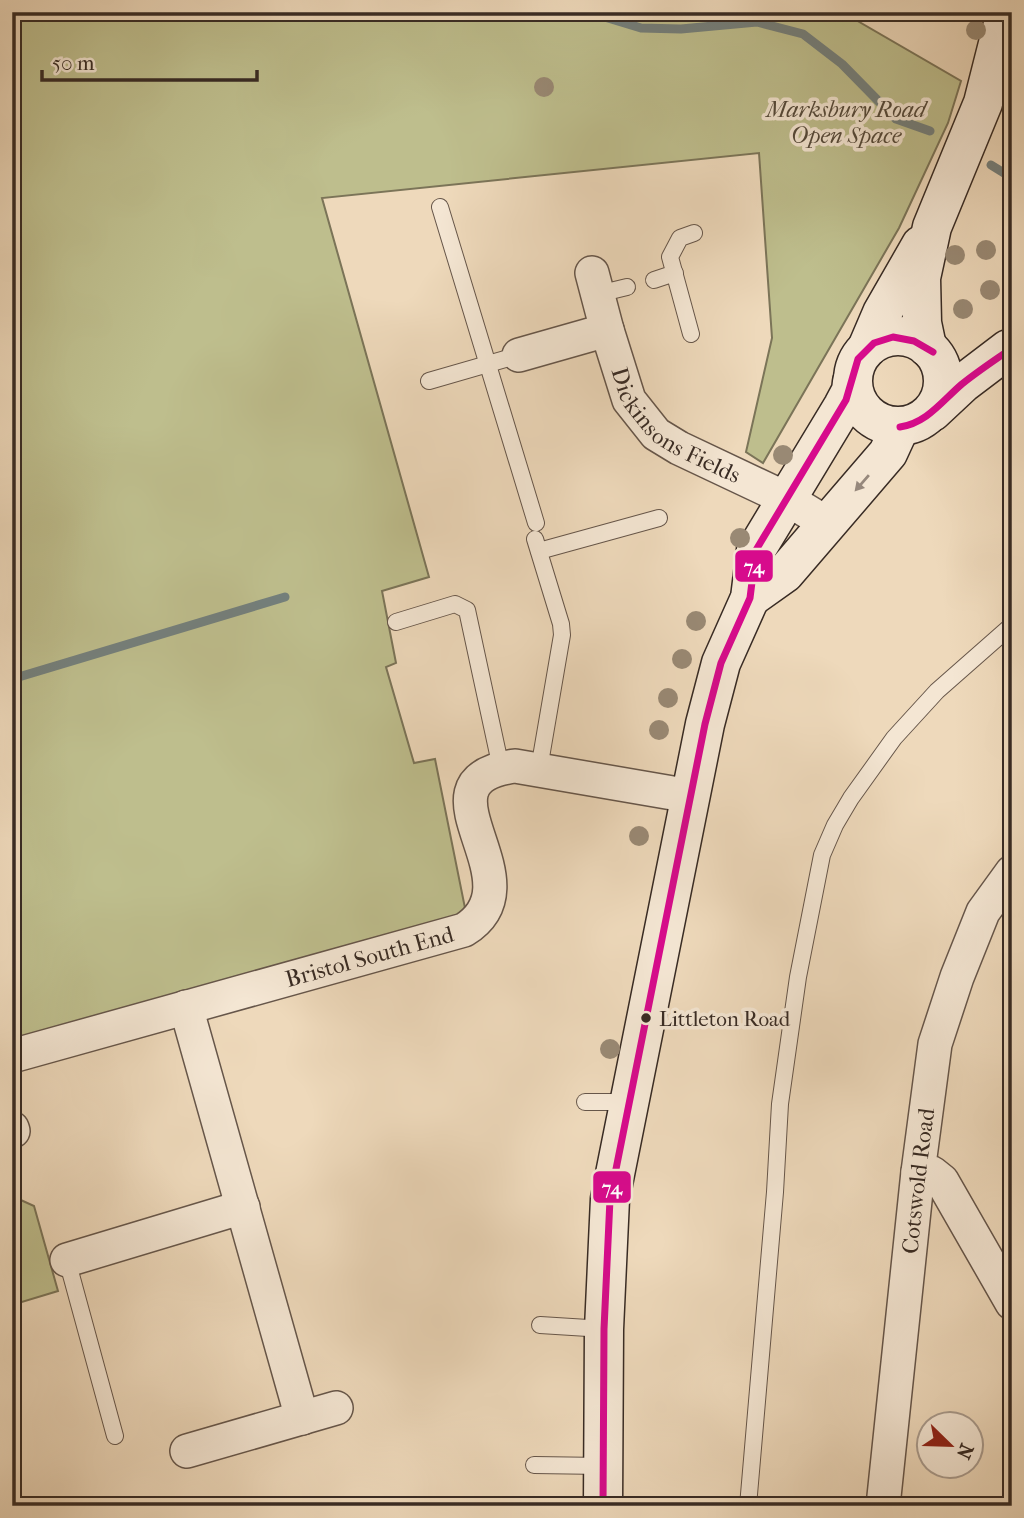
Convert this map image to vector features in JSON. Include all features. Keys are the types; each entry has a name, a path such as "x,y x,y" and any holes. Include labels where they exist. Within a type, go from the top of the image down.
{"main road":[{"path":"603,1506 604,1328 610,1199 690,796 721,663 750,598 756,550 851,391 859,365 901,278 932,227 983,103 1001,85 1006,12"},
{"path":"750,598 785,573 915,421 939,401 943,372 930,349 922,323 921,278 932,227"},
{"path":"894,336 911,338 930,349 1010,349 915,421 881,424 864,412 854,395 859,365 879,339 894,336"}],"street":[{"name":"Dickinsons Fields","path":"605,285 607,330 629,400 656,434 679,448 787,499 828,524"},
{"path":"503,360 607,330"},
{"path":"501,768 515,765 690,796"},
{"name":"Bristol South End","path":"12,1056 464,930 474,924 483,911 490,873 470,811 469,794 476,782 488,772 501,768"},
{"name":"Cotswold Road","path":"883,1506 918,1171 935,1045 957,977 983,912 1012,872"},
{"path":"186,1007 302,1418"},
{"path":"918,1171 932,1173 942,1181 1012,1303"},
{"path":"67,1260 243,1207"},
{"path":"187,1451 336,1408"}],"lane":[{"path":"440,207 503,360 537,538 561,624 562,635 539,769"},
{"path":"691,334 670,257 680,238 694,233"},
{"path":"654,280 675,273"},
{"path":"429,380 503,360"},
{"path":"537,538 659,518"},
{"path":"396,622 455,604 467,610 501,768"},
{"path":"748,1506 780,1104 798,977 822,855 851,798 894,738 937,691 1012,625"},
{"path":"585,1102 628,1102"},
{"path":"67,1260 115,1436"},
{"path":"540,1325 604,1328"},
{"path":"534,1465 603,1466"}],"green space":[{"name":"Marksbury Road Open Space","path":"12,12 842,12 961,81 948,123 899,228 763,463 746,452 772,338 759,153 322,198 429,577 382,591 396,663 386,667 414,763 435,759 465,908 455,922 12,1039"},
{"path":"12,1196 34,1206 58,1291 12,1305"}],"waterway":[{"path":"601,12 608,18 641,28 681,29 757,22 803,34 842,64 896,119 930,131"},
{"path":"991,165 1012,178"},
{"path":"12,679 285,597"}],"transit line":[{"name":"74","path":"603,1506 604,1329 610,1199 705,724 721,663 750,598 756,550 846,400 858,359 874,343 893,337 914,341 933,352"},
{"name":"74","path":"900,427 926,416 962,384 1012,348"}],"place":[{"name":"Littleton Road","path":"646,1018"}]}
